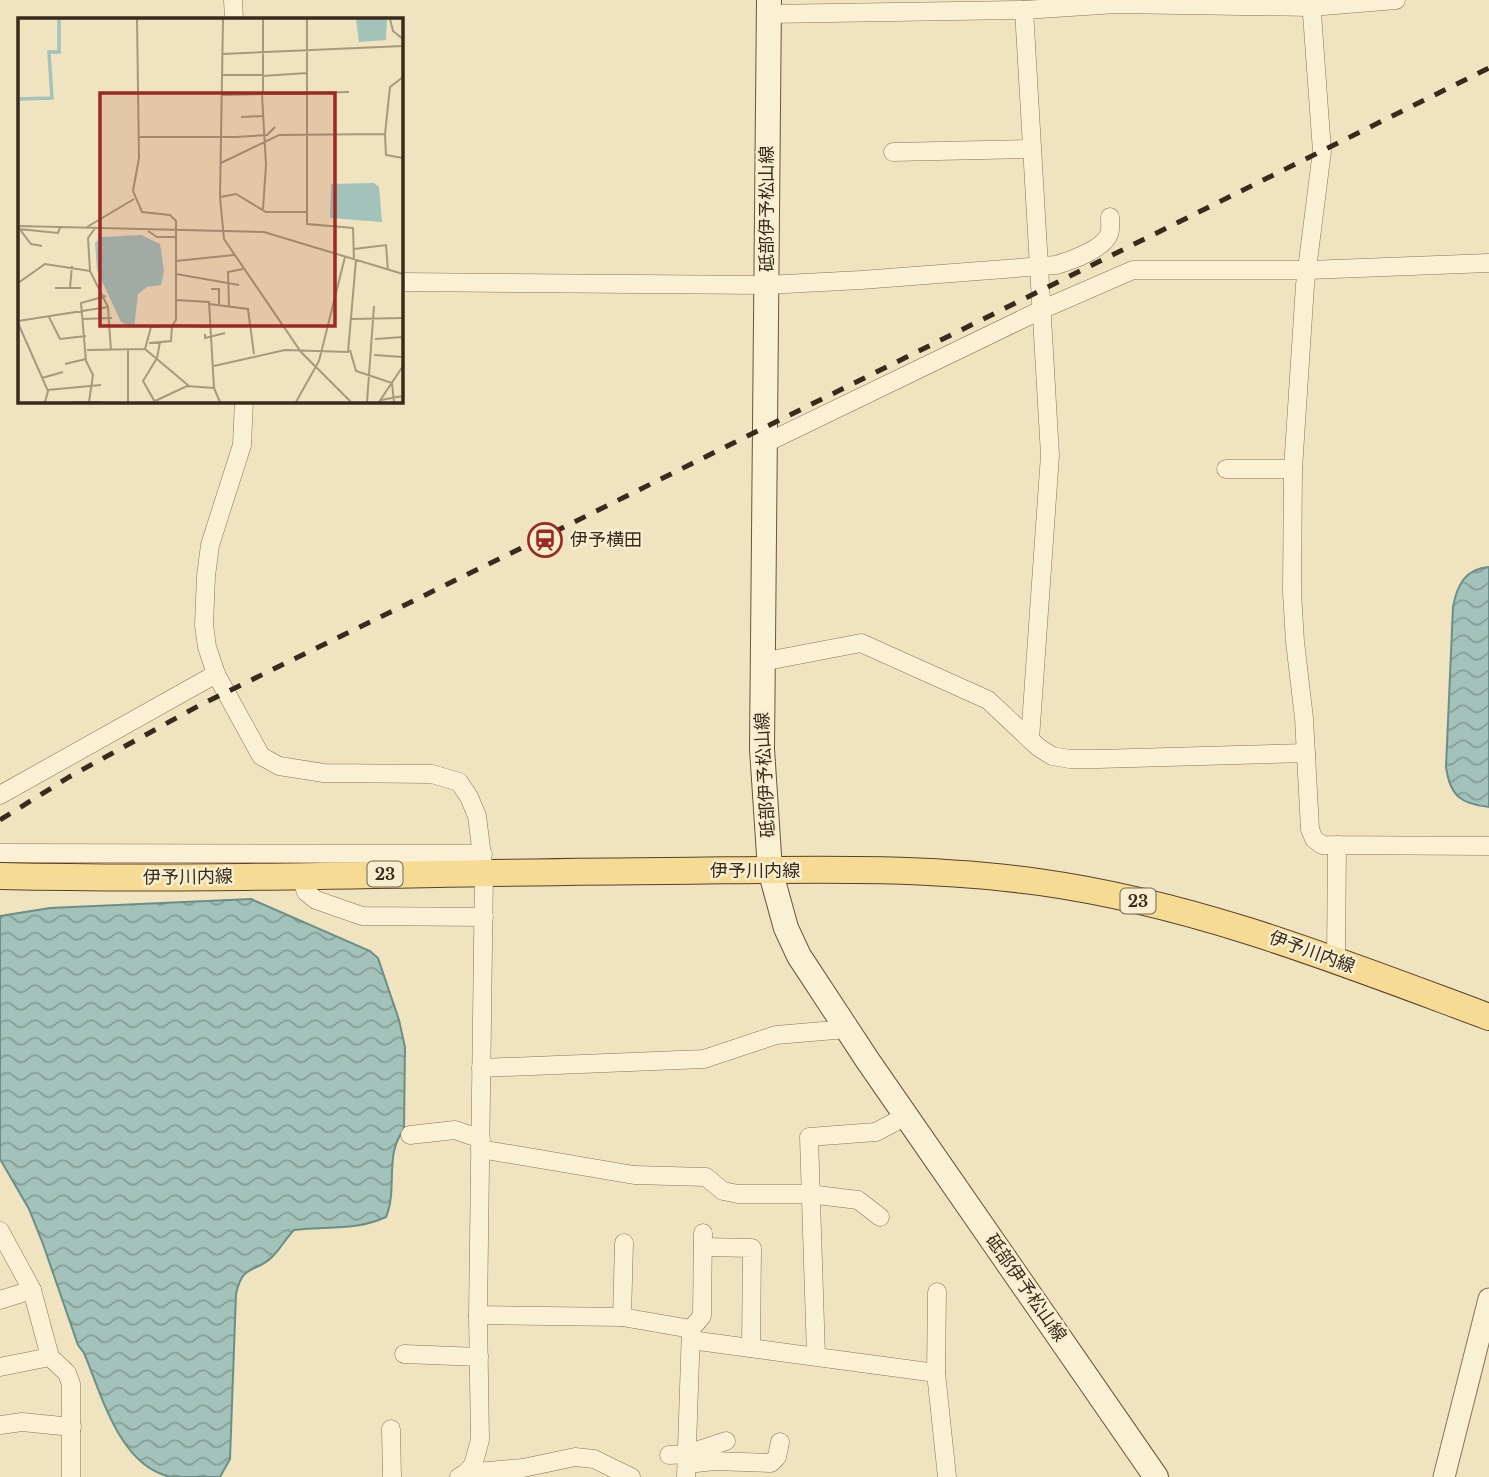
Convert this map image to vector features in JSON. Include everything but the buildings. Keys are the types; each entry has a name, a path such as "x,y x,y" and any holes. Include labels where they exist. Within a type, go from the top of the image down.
{"main road":[{"name":"砥部伊予松山線","path":"768,7 761,662 762,748 770,870 786,928 799,956 906,1116 1156,1477"},
{"name":"伊予川内線","path":"0,876 301,876 484,863 938,874 1039,882 1168,907 1240,927 1489,1017"}],"street":[{"path":"233,0 234,18"},
{"path":"768,7 1311,4 1396,0"},
{"path":"1311,4 1322,151 1308,270 1293,469 1292,592 1310,829 1314,839 1322,845 1489,846"},
{"path":"1029,7 1032,149 1041,310 1045,333 1050,455 1030,739"},
{"path":"894,152 1032,149"},
{"path":"402,282 766,285 1056,265 1101,245 1109,235 1110,217"},
{"path":"764,444 1041,310 1133,270 1308,270 1489,263"},
{"path":"244,402 242,445 210,545 204,625 207,648 216,674 261,756 279,766 324,773 432,774 459,782 470,797 477,816 484,863 478,1315 480,1440 473,1465 463,1475"},
{"path":"1226,469 1293,469"},
{"path":"761,662 861,643 988,700 1052,756 1070,759 1306,753"},
{"path":"0,795 216,674"},
{"path":"1336,960 1337,845"},
{"path":"0,853 484,863"},
{"path":"301,876 306,892 316,900 362,916 484,917"},
{"path":"481,1068 704,1059 776,1035 847,1029"},
{"path":"816,1356 809,1137 876,1132 906,1116"},
{"path":"410,1135 455,1130 480,1144 634,1175 706,1177 723,1191 738,1194 809,1194 858,1200 880,1217"},
{"path":"0,1231 32,1290 51,1357 68,1373 72,1396 71,1477"},
{"path":"682,1462 691,1334 702,1316 703,1240 752,1248 751,1348"},
{"path":"622,1317 624,1243"},
{"path":"0,1300 32,1290"},
{"path":"937,1292 936,1373 947,1477"},
{"path":"1444,1477 1489,1299"},
{"path":"478,1315 622,1317 751,1348 936,1373"},
{"path":"404,1354 479,1357"},
{"path":"0,1367 51,1357"},
{"path":"0,1425 22,1422 72,1427"},
{"path":"391,1429 392,1477"},
{"path":"682,1462 726,1441"},
{"path":"682,1462 771,1463 777,1457 780,1442"},
{"path":"463,1475 523,1468 575,1457 594,1459 631,1477"}],"water":[{"path":"1489,567 1489,807 1471,804 1458,797 1450,785 1446,767 1453,607 1460,585 1468,575"},
{"path":"251,899 370,951 378,958 405,1047 404,1130 394,1149 391,1195 386,1217 352,1226 294,1230 273,1256 242,1277 236,1294 230,1459 220,1477 171,1477 153,1470 138,1459 115,1427 84,1353 78,1345 29,1209 0,1159 0,916 50,908"}],"railway":[{"path":"0,820 69,777 200,705 1489,68"}],"place":[{"name":"伊予横田","path":"545,540"}]}
